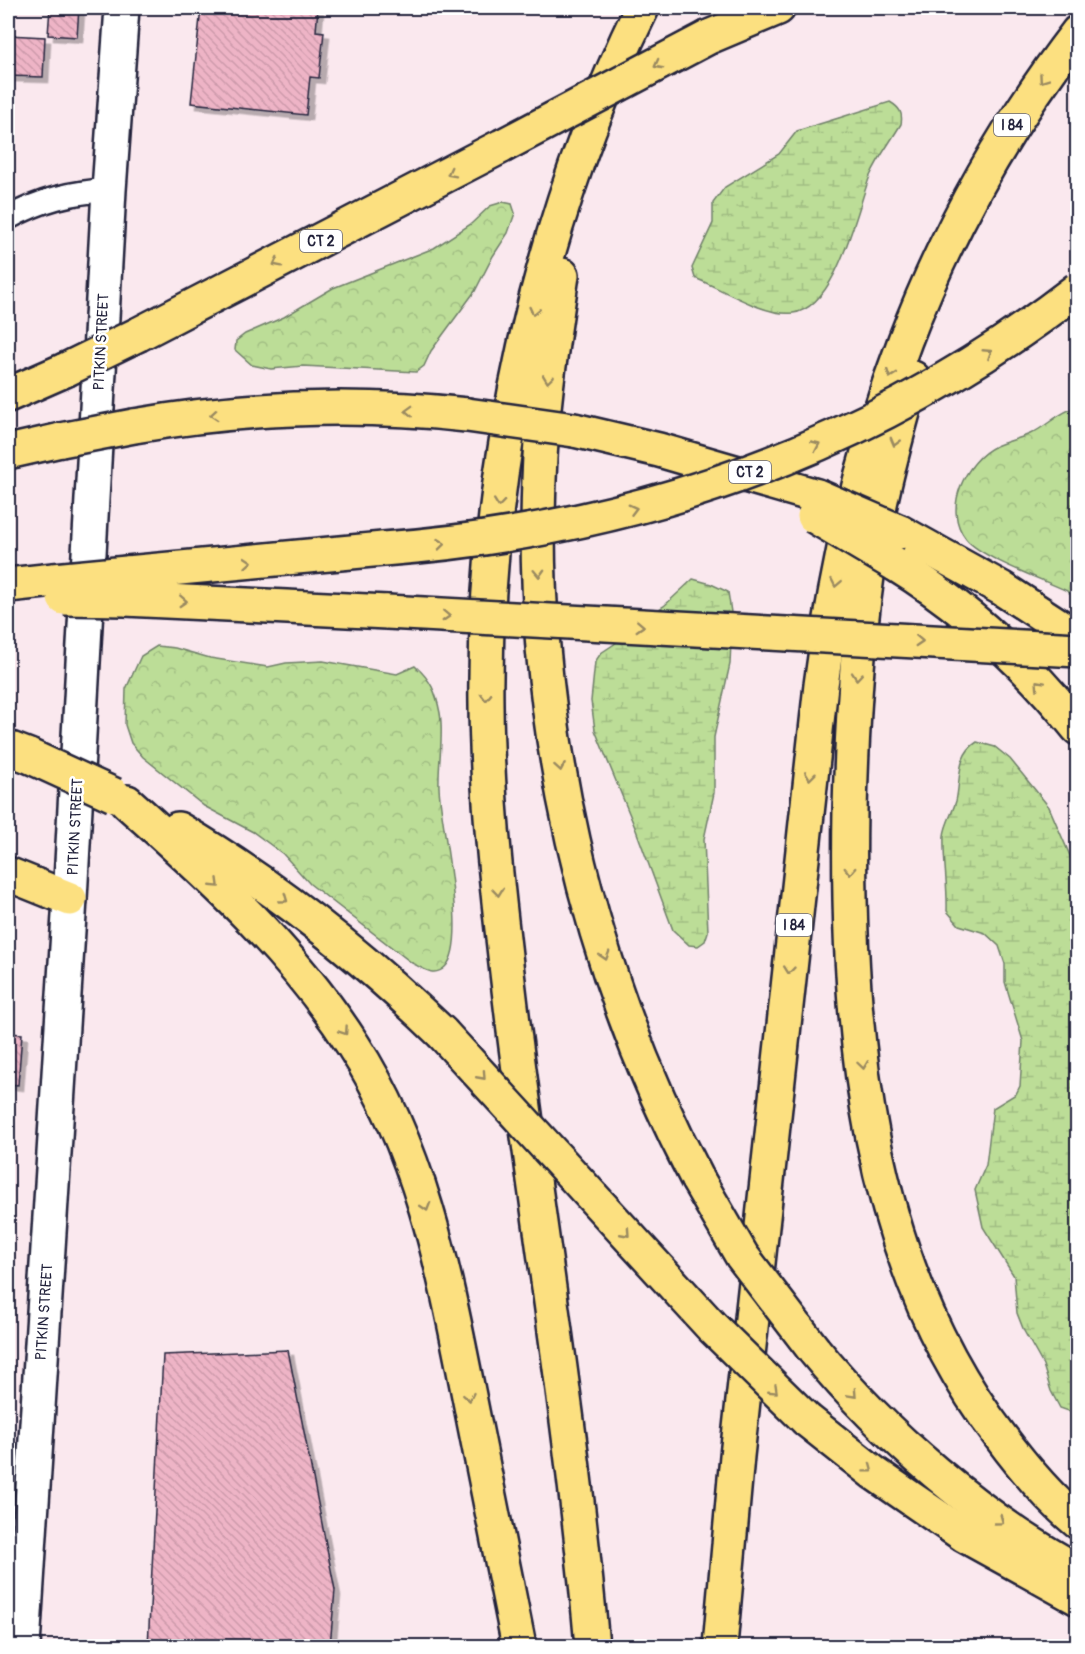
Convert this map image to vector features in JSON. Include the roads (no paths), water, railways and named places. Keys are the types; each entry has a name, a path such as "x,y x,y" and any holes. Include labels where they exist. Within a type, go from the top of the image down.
{"highway":[{"path":"592,1647 574,1469 525,1122 500,913 488,774 486,702 492,565 513,406 538,295 582,155 614,70 642,8"},
{"name":"CT 2","path":"8,395 139,334 709,37 756,8"},
{"path":"709,37 778,8"},
{"name":"I 84","path":"720,1647 780,1052 820,696 835,589 861,470 892,369 921,297 955,224 1008,132 1077,32"},
{"path":"582,155 555,321 540,458 538,558 547,680 567,807 603,950 651,1080 698,1180 742,1256 814,1350 852,1394 897,1438 1059,1571 1077,1598"},
{"path":"955,224 891,458 868,574 859,652 851,772 850,901 854,992 867,1094 884,1185 897,1236 920,1301 947,1355 980,1409 1033,1478 1076,1520"},
{"name":"CT 2","path":"126,586 383,549 485,539 564,526 652,504 747,474 838,435 917,395 1008,340 1077,289"},
{"path":"8,452 134,426 207,415 296,410 384,410 467,415 573,430 652,447 734,472 815,506 897,548 1001,588 1077,638"},
{"path":"897,548 946,598 1002,646 1077,728"},
{"path":"8,585 53,589 126,586 387,612 1077,650"},
{"path":"8,598 53,589"},
{"path":"18,752 121,799 211,848 287,901 367,964 442,1033 712,1327 807,1420 913,1501 980,1545 1059,1571"},
{"path":"121,799 215,883 298,968 354,1047 395,1121 418,1180 444,1275 519,1647"},
{"path":"8,874 70,899"}],"main road":[{"name":"PITKIN STREET","path":"23,1647 70,899 109,190 122,8"}],"street":[{"path":"8,218 33,204 62,195 109,190"}]}
